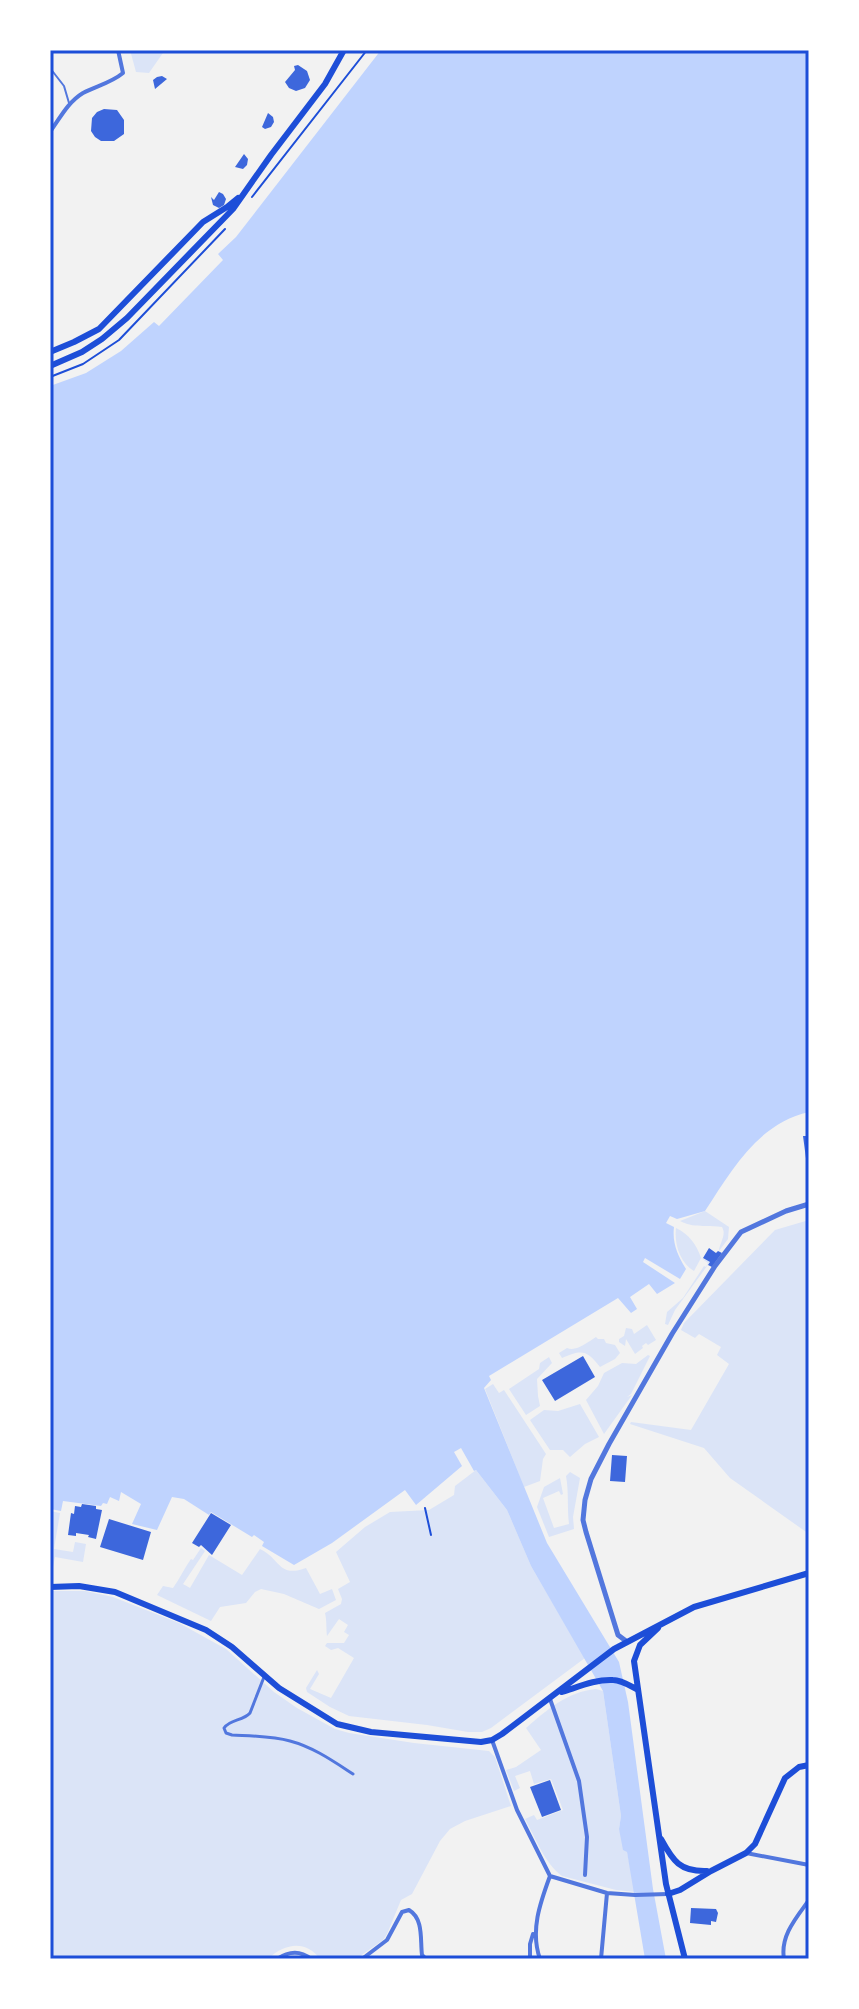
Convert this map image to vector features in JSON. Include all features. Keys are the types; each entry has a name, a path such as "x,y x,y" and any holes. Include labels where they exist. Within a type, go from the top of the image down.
{"main road":[{"path":"50,366 82,352 127,318 233,209 325,84 344,50"},
{"path":"50,352 99,329 203,222 243,193"},
{"path":"50,1587 87,1586 115,1592 181,1618 225,1641 285,1692 346,1727 481,1742 492,1740 626,1641 694,1607 809,1573"},
{"path":"677,1615 652,1632 640,1645 634,1661 668,1894 685,1959"},
{"path":"552,1697 589,1683 613,1679 638,1690"},
{"path":"668,1894 746,1853 755,1844 785,1778 799,1767 809,1765"},
{"path":"659,1836 672,1859 683,1867 695,1872 711,1871"},
{"path":"672,1911 674,1898 680,1890"}],"street":[{"path":"50,132 69,103 123,73 118,50"},
{"path":"626,1641 618,1635 583,1520 591,1479 672,1334 715,1266 741,1232 809,1204"},
{"path":"264,1676 250,1713 227,1723 224,1728 226,1733 295,1742 353,1774"},
{"path":"552,1697 579,1781 587,1837 585,1875"},
{"path":"492,1740 512,1797 550,1876 536,1929 535,1941 540,1959"},
{"path":"746,1853 809,1865"},
{"path":"550,1876 607,1893 668,1894"},
{"path":"601,1959 607,1893"},
{"path":"784,1959 789,1927 809,1900"},
{"path":"362,1959 387,1940 406,1910 415,1913 418,1920 422,1955 426,1959"},
{"path":"530,1959 530,1944 536,1929"},
{"path":"277,1959 289,1952 311,1959"}],"lane":[{"path":"50,68 64,86 69,103"}],"path":[{"path":"425,1508 431,1535"}],"shaded area":[{"path":"130,50 165,50 149,73 136,72"},
{"path":"705,1211 729,1227 728,1239 719,1251 724,1233 722,1227 696,1226 680,1221"},
{"path":"809,1220 809,1534 730,1478 704,1448 630,1424 691,1430 729,1364 717,1355 721,1347 699,1334 695,1338 681,1330 684,1323 775,1230"},
{"path":"676,1228 689,1237 699,1253 701,1258 694,1271 679,1252"},
{"path":"701,1258 710,1262 675,1310 668,1325 665,1324 667,1312 683,1298 706,1267 708,1263"},
{"path":"647,1325 656,1340 648,1345 646,1343 635,1354 626,1339 625,1346 619,1342 626,1328 632,1329 634,1334"},
{"path":"596,1337 615,1345 620,1353 600,1367 584,1353 562,1358 559,1353 567,1348 578,1348"},
{"path":"648,1355 627,1397 632,1395 604,1434 586,1400 604,1373 622,1363 636,1364"},
{"path":"549,1357 552,1363 537,1379 540,1406 526,1415 509,1389 539,1369 540,1363"},
{"path":"493,1384 499,1393 504,1390 546,1454 540,1481 524,1487 485,1389"},
{"path":"580,1404 599,1437 570,1457 563,1450 550,1450 530,1420 544,1410 558,1411"},
{"path":"476,1470 507,1510 531,1566 585,1658 482,1732 349,1716 307,1692 306,1688 317,1670 319,1674 310,1689 331,1698 354,1658 338,1648 331,1650 325,1646 327,1643 344,1643 349,1635 344,1632 348,1625 339,1619 327,1636 325,1613 341,1604 338,1589 350,1582 336,1552 365,1527 390,1512 429,1510 454,1495 455,1486"},
{"path":"570,1472 580,1478 574,1529 549,1537 537,1507 544,1487 560,1478 563,1494 559,1491 543,1498 554,1528 569,1524 566,1476"},
{"path":"50,1511 60,1513 54,1549 73,1552 75,1542 86,1544 83,1562 55,1557 53,1567 50,1566"},
{"path":"201,1548 205,1551 183,1584 190,1588 209,1555 242,1575 260,1549 285,1569 306,1568 320,1594 332,1589 336,1600 319,1609 284,1594 261,1589 246,1603 220,1607 211,1621 157,1595 163,1586 173,1588"},
{"path":"50,1591 85,1591 113,1597 179,1623 226,1649 274,1692 335,1729 414,1743 489,1751 495,1757 511,1806 450,1829 440,1841 412,1894 401,1900 383,1940 356,1959 320,1959 308,1949 295,1946 281,1950 268,1959 50,1959"},
{"path":"596,1689 603,1691 621,1816 619,1829 635,1892 562,1876 556,1871 525,1819 534,1815 537,1820 563,1810 551,1779 534,1784 530,1771 515,1776 520,1788 514,1791 506,1770 541,1750 526,1728 567,1698"}],"water":[{"path":"381,50 809,50 809,1112 791,1118 760,1138 736,1165 705,1211 677,1219 670,1216 666,1223 674,1227 676,1249 686,1269 680,1279 645,1258 643,1262 675,1283 657,1294 649,1284 630,1297 637,1309 631,1313 618,1298 489,1376 491,1380 484,1388 547,1543 619,1662 628,1702 653,1889 666,1959 645,1959 627,1852 623,1850 619,1829 621,1816 603,1691 531,1566 507,1510 474,1471 461,1448 454,1452 462,1466 416,1505 405,1490 332,1543 294,1565 262,1546 264,1542 254,1535 252,1537 211,1512 209,1515 184,1499 172,1497 157,1530 132,1524 141,1504 121,1492 119,1501 110,1497 107,1504 101,1506 63,1501 61,1511 50,1509 50,386 86,373 121,351 154,322 159,326 223,260 218,254 236,237"}],"building":[{"path":"294,66 307,71 310,80 305,88 296,91 285,82 295,70"},
{"path":"162,76 167,79 155,89 153,80"},
{"path":"104,109 117,110 124,120 124,134 114,141 101,141 91,131 92,118"},
{"path":"268,113 274,122 265,129 262,127"},
{"path":"244,154 248,159 247,165 243,169 235,167"},
{"path":"219,192 226,199 219,208 213,205 211,197 214,200"},
{"path":"803,1136 809,1136 809,1166 807,1166"},
{"path":"709,1248 722,1253 712,1267 703,1258"},
{"path":"583,1356 595,1377 555,1401 542,1380"},
{"path":"612,1455 627,1456 625,1482 610,1481"},
{"path":"82,1504 102,1510 96,1539 76,1533 76,1536 68,1535 71,1513 74,1514 75,1506 81,1507"},
{"path":"211,1513 231,1525 212,1555 201,1545 192,1543"},
{"path":"109,1519 151,1532 143,1560 100,1547"},
{"path":"550,1780 561,1810 542,1817 530,1787"},
{"path":"691,1908 716,1909 716,1922 711,1921 711,1925 690,1923"}]}
